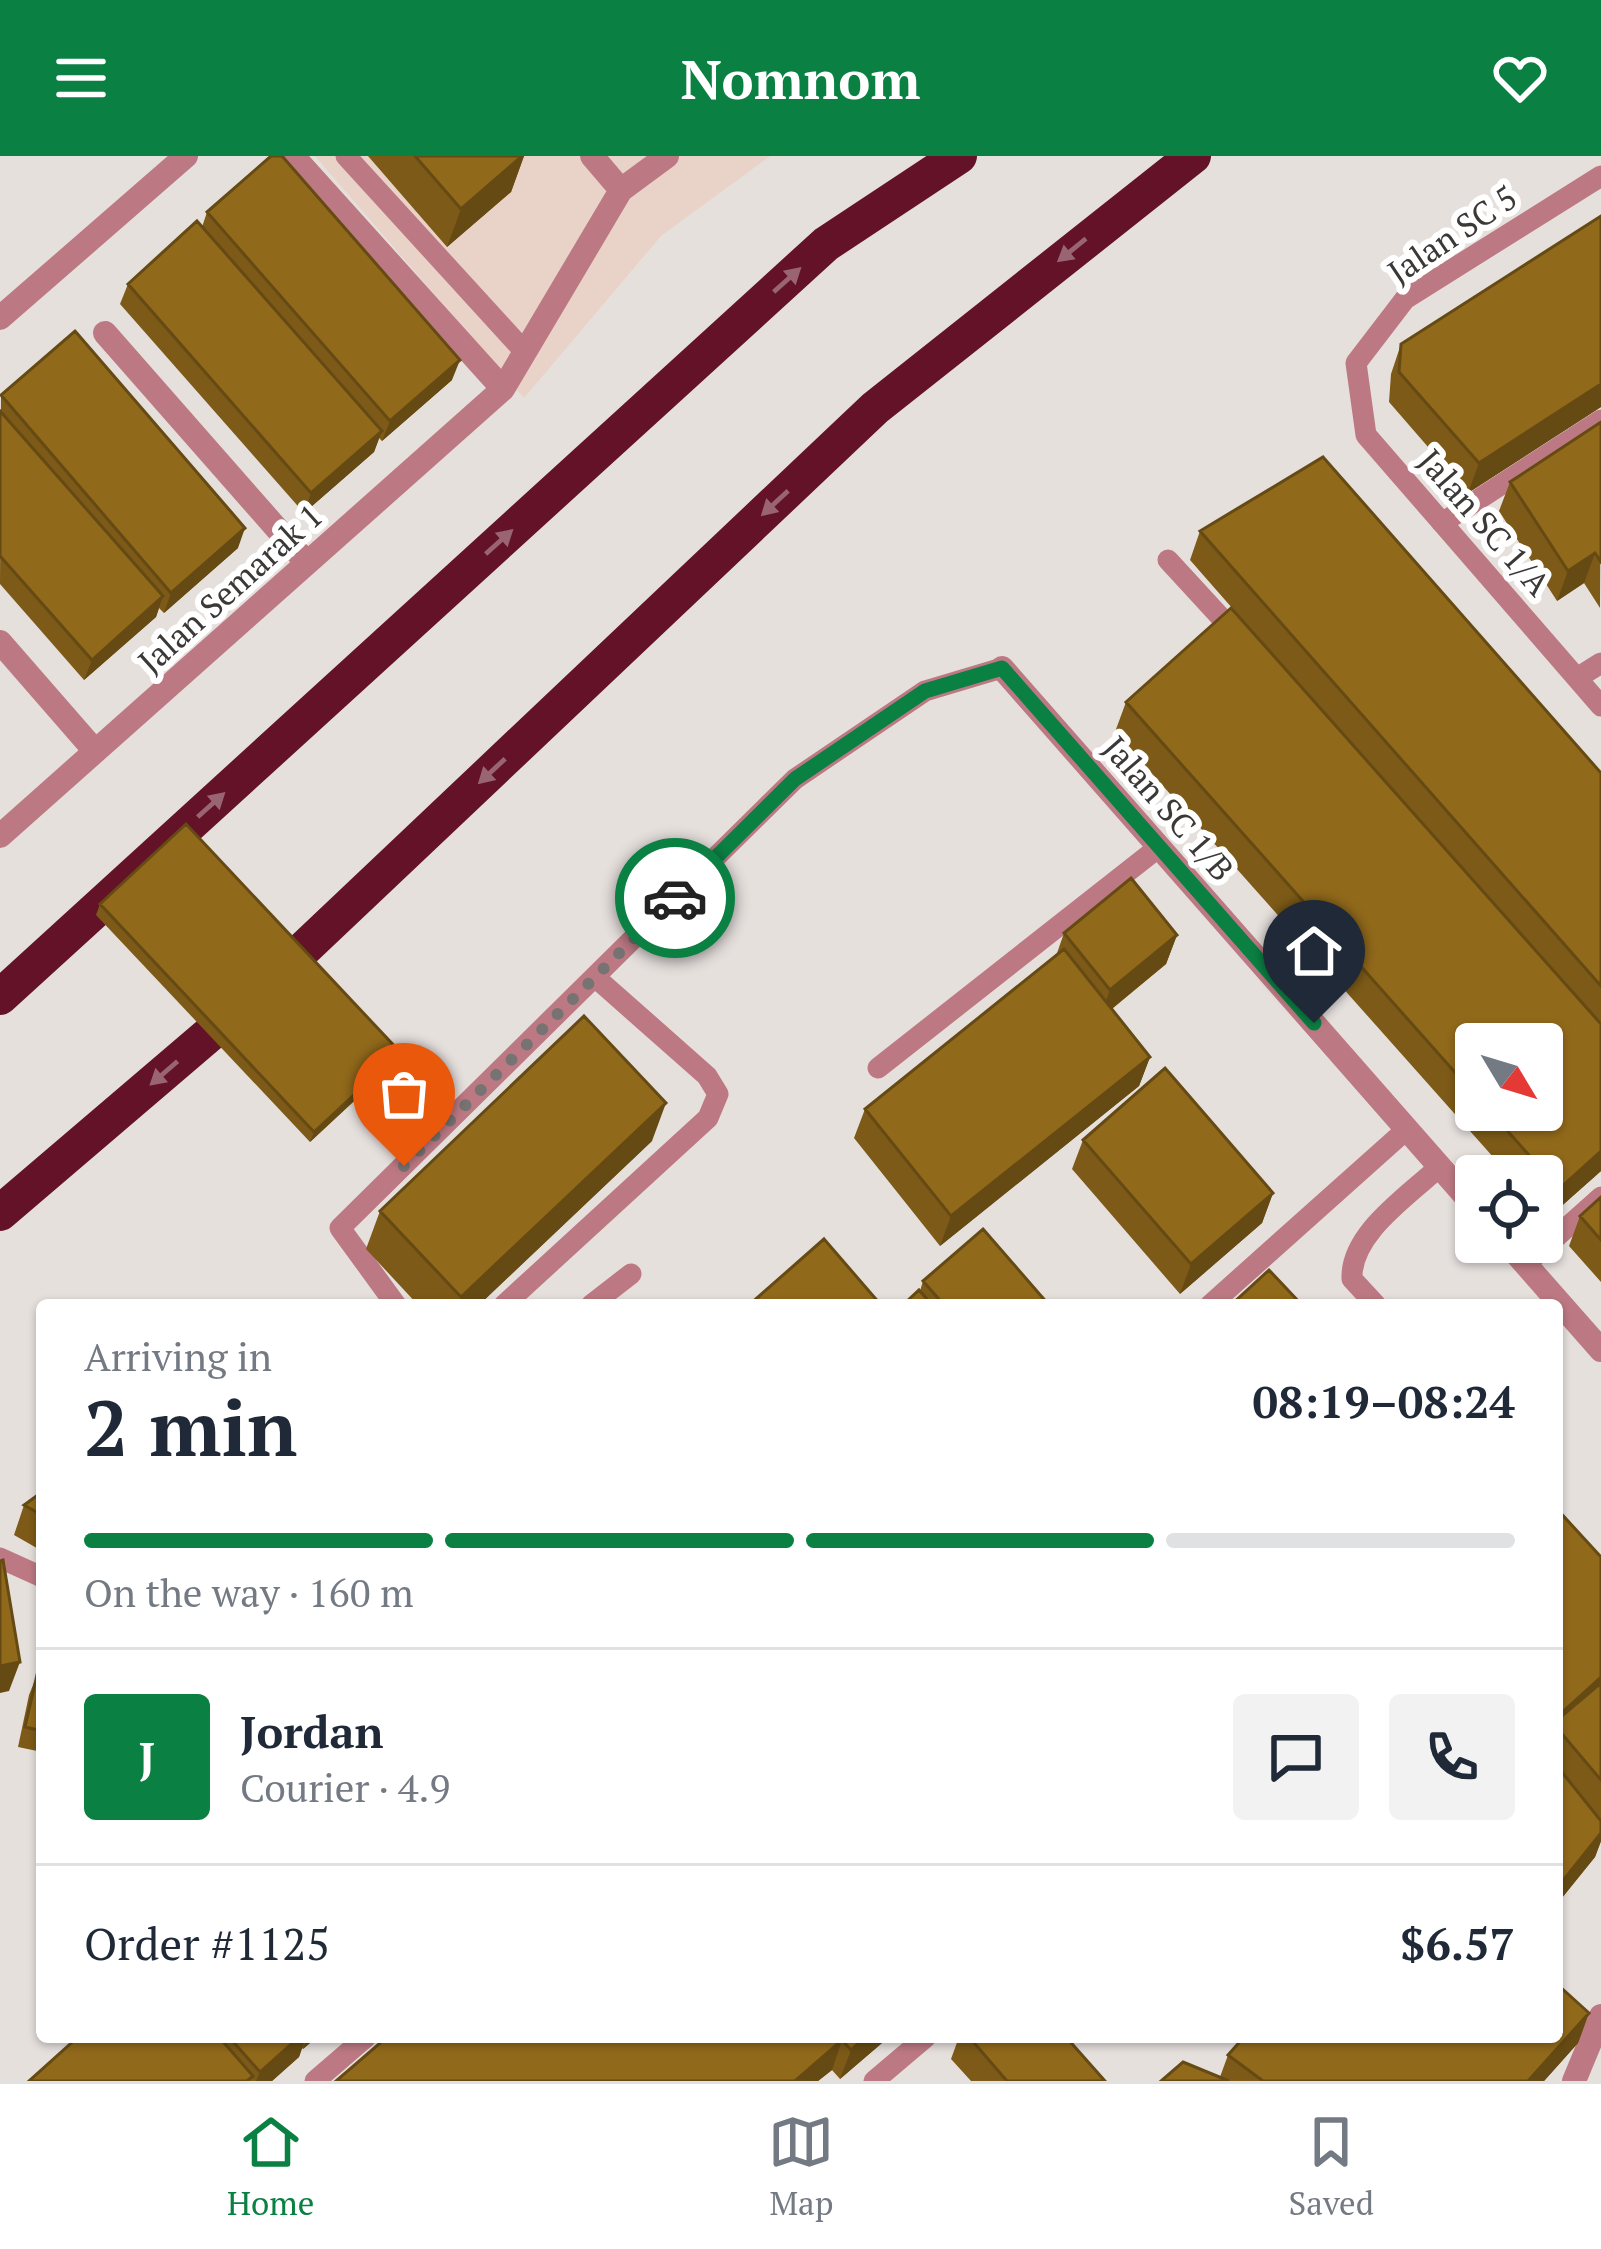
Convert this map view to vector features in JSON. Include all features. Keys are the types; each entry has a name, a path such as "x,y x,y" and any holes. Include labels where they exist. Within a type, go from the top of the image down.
{"highway":[{"path":"0,997 826,244 959,156"},
{"path":"0,1213 253,997 875,408 1193,156"}],"street":[{"path":"0,318 186,156"},
{"path":"292,156 503,389"},
{"path":"592,156 621,190 667,156"},
{"name":"Jalan Semarak 1","path":"0,836 503,389 621,190"},
{"path":"105,332 307,563"},
{"path":"0,643 95,751"},
{"name":"Jalan SC 1/B","path":"1002,668 1455,1184"},
{"path":"1526,1264 1557,1299"},
{"path":"1563,1306 1601,1350"},
{"path":"1574,2081 1601,2016"}],"lane":[{"path":"346,156 525,352"},
{"name":"Jalan SC 5","path":"1366,435 1356,363 1406,299 1601,176"},
{"path":"1442,524 1601,420"},
{"name":"Jalan SC 1/A","path":"1366,435 1601,706"},
{"path":"1168,560 1248,647"},
{"path":"1577,678 1601,663"},
{"path":"392,1299 340,1228 795,779 925,691 1002,668"},
{"path":"878,1068 1160,847"},
{"path":"511,1299 708,1118 718,1094 707,1076 596,976"},
{"path":"1217,1299 1407,1129"},
{"path":"1370,1299 1352,1279 1357,1254 1372,1231 1440,1166"},
{"path":"1526,1264 1601,1197"},
{"path":"599,1299 631,1274"},
{"path":"0,1558 36,1574"},
{"path":"315,2081 359,2043"},
{"path":"874,2081 919,2043"}],"shaded area":[{"path":"315,156 770,156 661,236 524,398"}],"building":[{"path":"271,156 282,156 460,360 390,421 207,212"},
{"path":"415,156 522,156 461,209"},
{"path":"1601,216 1601,384 1479,463 1399,372 1401,344"},
{"path":"197,221 382,431 311,493 128,284"},
{"path":"75,331 245,528 171,593 1,395"},
{"path":"0,411 163,596 92,660 0,556"},
{"path":"1601,422 1601,562 1595,553 1568,571 1510,482"},
{"path":"1323,457 1601,773 1601,986 1200,531"},
{"path":"1231,608 1601,1024 1601,1151 1563,1185 1563,1155 1529,1155 1508,1131 1563,1131 1563,1023 1455,1023 1455,1072 1126,702"},
{"path":"186,824 400,1052 314,1132 100,904"},
{"path":"1131,878 1177,935 1110,990 1064,933"},
{"path":"1064,949 1150,1057 951,1216 865,1109"},
{"path":"584,1016 666,1103 461,1297 380,1211"},
{"path":"1165,1068 1273,1193 1191,1264 1083,1140"},
{"path":"1601,1197 1601,1240 1580,1216"},
{"path":"983,1229 1044,1299 939,1299 923,1281"},
{"path":"824,1239 876,1299 756,1299"},
{"path":"1269,1270 1296,1299 1238,1299"},
{"path":"36,1496 36,1512 24,1505"},
{"path":"1563,1516 1601,1557 1601,1677 1563,1712"},
{"path":"0,1561 20,1662 0,1666"},
{"path":"36,1679 36,1730 25,1727"},
{"path":"1601,1683 1601,1780 1563,1735 1563,1715"},
{"path":"1563,1774 1601,1821 1601,1833 1563,1880"},
{"path":"1563,1989 1589,2013 1563,2042"},
{"path":"71,2043 224,2043 253,2076 247,2081 29,2081"},
{"path":"234,2043 292,2043 260,2072"},
{"path":"380,2043 839,2043 795,2081 336,2081"},
{"path":"974,2043 1071,2043 1105,2081 1007,2081"},
{"path":"1239,2043 1562,2043 1528,2081 1263,2081 1228,2055"},
{"path":"1183,2062 1229,2081 1161,2081"}],"way so far":[{"path":"404,1166 675,898"}],"route":[{"path":"675,898 795,779 925,691 1002,668 1314,1023"}]}
